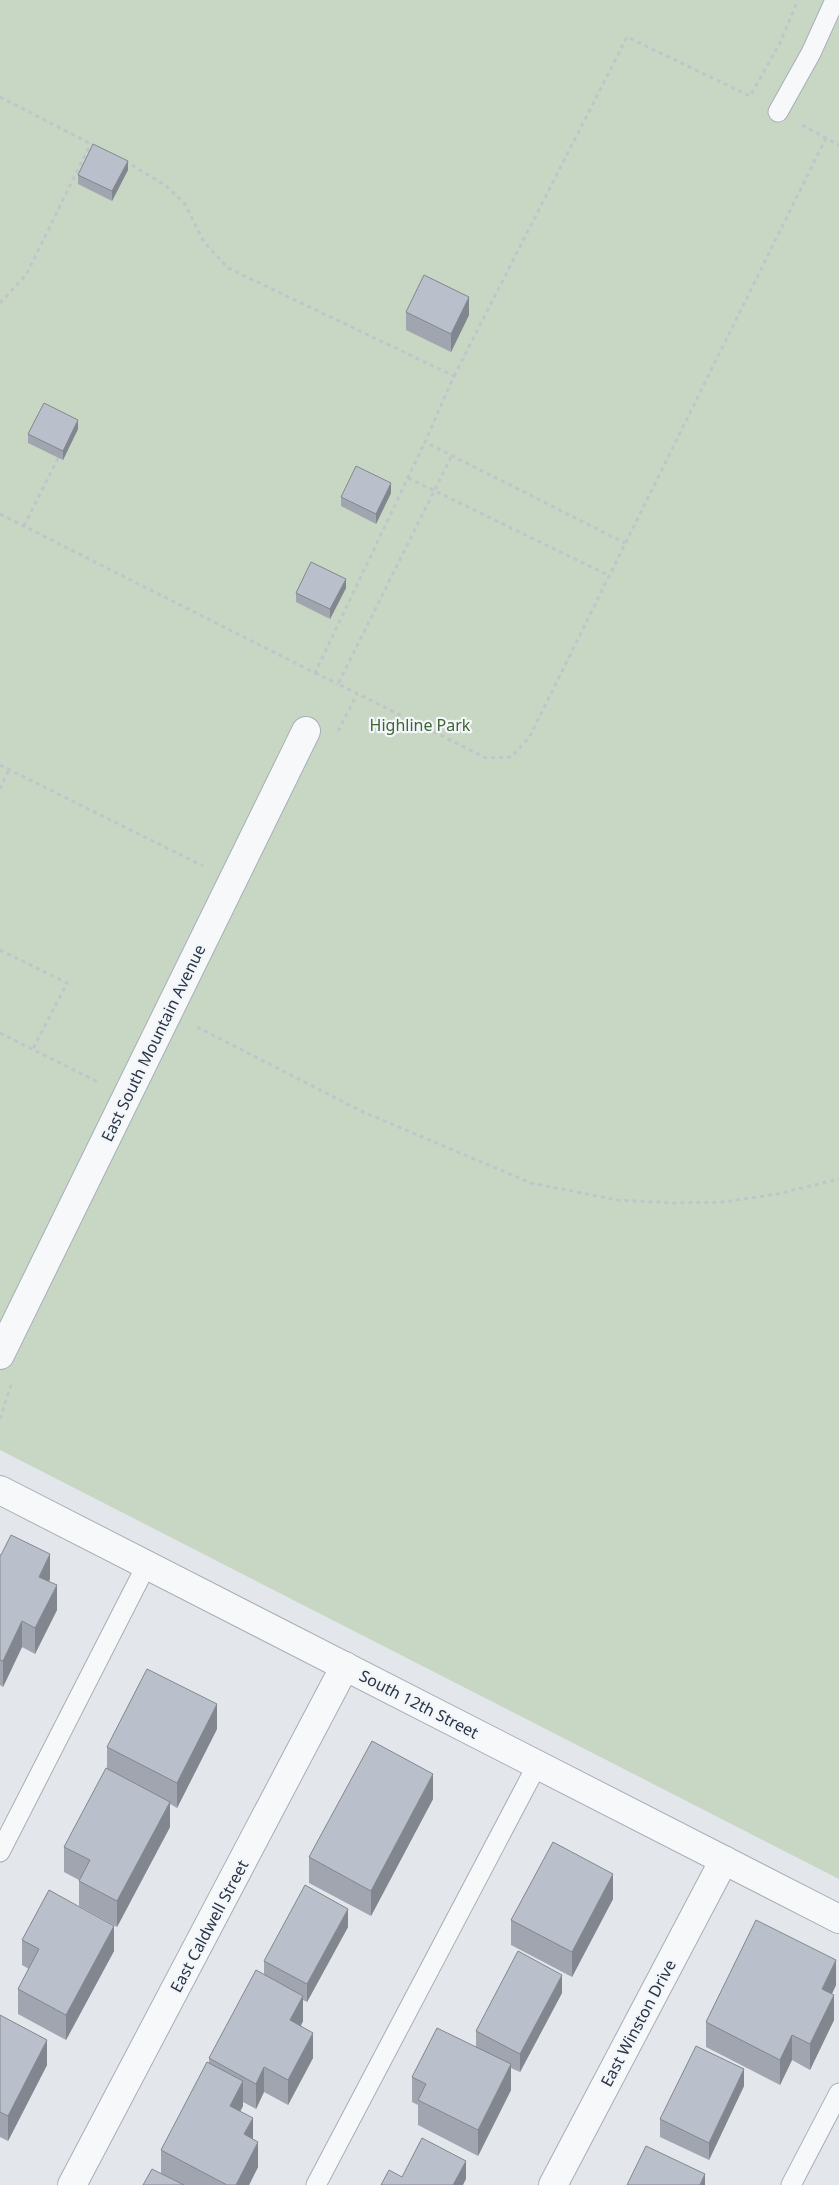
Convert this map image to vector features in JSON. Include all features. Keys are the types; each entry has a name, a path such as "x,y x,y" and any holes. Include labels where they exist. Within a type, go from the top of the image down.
{"street":[{"name":"East South Mountain Avenue","path":"0,1355 306,731"},
{"name":"South 12th Street","path":"0,1490 839,1919"},
{"name":"East Caldwell Street","path":"72,2185 345,1666"},
{"name":"East Winston Drive","path":"553,2185 724,1860"}],"lane":[{"path":"778,112 811,53 835,0"},
{"path":"0,1852 147,1564"},
{"path":"316,2185 538,1765"},
{"path":"791,2185 839,2094"}],"path":[{"path":"315,673 425,442 454,376 627,37 750,96 780,43 798,0"},
{"path":"0,97 99,148"},
{"path":"800,123 839,145"},
{"path":"0,514 486,758 511,757 529,738 608,575 718,360 826,138"},
{"path":"0,303 26,275 91,143"},
{"path":"116,156 165,184 185,204 204,242 228,268 454,376"},
{"path":"425,442 625,543"},
{"path":"338,684 451,456"},
{"path":"24,526 58,458"},
{"path":"408,478 608,575"},
{"path":"0,765 206,867"},
{"path":"0,789 9,770"},
{"path":"0,950 67,983 33,1049"},
{"path":"192,1024 361,1110 530,1182 617,1200 673,1203 723,1202 839,1179"},
{"path":"0,1033 128,1096"}],"green space":[{"name":"Highline Park","path":"0,0 839,0 839,1879 0,1450"}],"building":[{"path":"93,144 128,161 112,191 78,175"},
{"path":"424,275 469,297 451,334 406,312"},
{"path":"44,403 78,420 63,451 28,434"},
{"path":"356,466 391,483 376,514 341,497"},
{"path":"311,562 346,579 330,609 296,593"},
{"path":"11,1535 50,1554 39,1577 57,1585 35,1628 22,1621 3,1661 0,1660 0,1555"},
{"path":"147,1669 217,1704 177,1783 107,1747"},
{"path":"372,1741 433,1774 371,1891 309,1857"},
{"path":"106,1768 170,1802 117,1901 79,1881 90,1860 64,1847"},
{"path":"553,1842 613,1874 572,1952 511,1920"},
{"path":"305,1885 348,1909 307,1984 264,1961"},
{"path":"49,1890 114,1926 66,2015 18,1989 39,1949 22,1940"},
{"path":"756,1920 836,1960 822,1989 834,1995 810,2044 792,2035 780,2060 706,2022"},
{"path":"518,1951 562,1975 520,2054 476,2031"},
{"path":"256,1970 303,1996 290,2020 313,2033 288,2080 264,2067 256,2084 209,2058"},
{"path":"0,2015 47,2040 8,2116 0,2112"},
{"path":"437,2028 511,2064 478,2130 418,2100 426,2084 412,2077"},
{"path":"696,2046 744,2069 709,2143 660,2119"},
{"path":"207,2062 243,2081 230,2106 253,2118 244,2134 258,2142 236,2185 227,2185 161,2150"},
{"path":"422,2138 466,2161 453,2185 381,2185 389,2170 402,2177"},
{"path":"646,2146 705,2174 700,2185 627,2185"},
{"path":"152,2169 184,2185 143,2185"}]}
